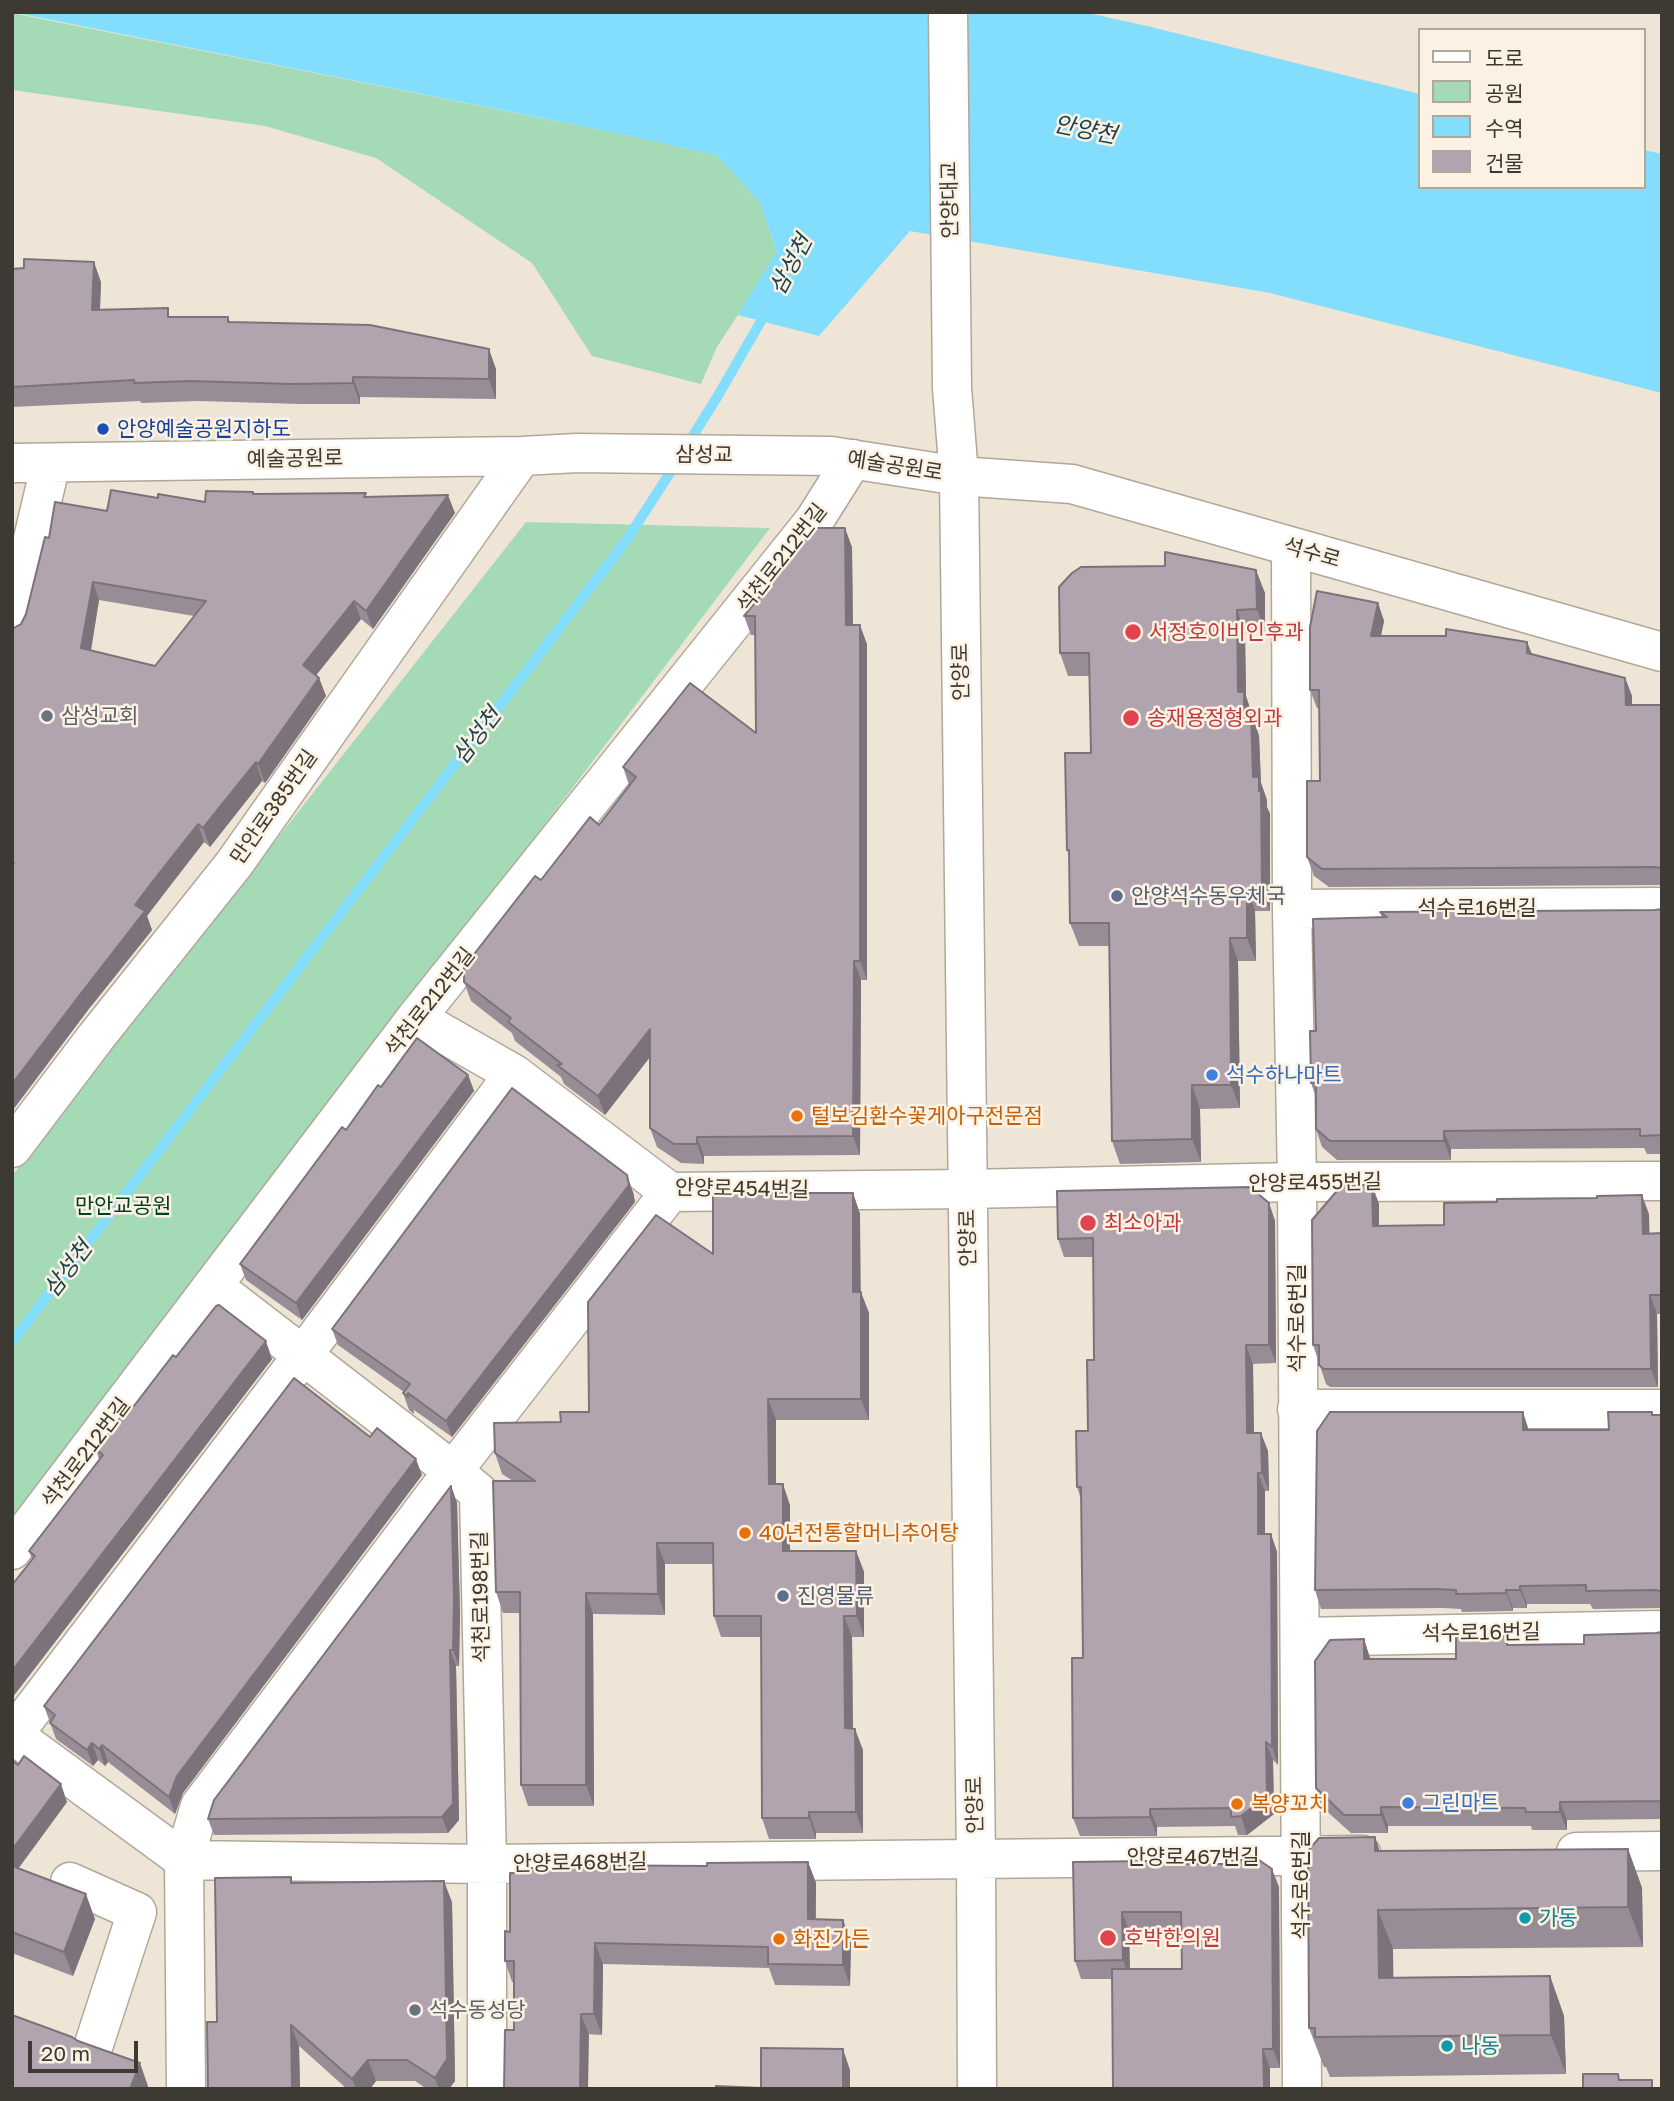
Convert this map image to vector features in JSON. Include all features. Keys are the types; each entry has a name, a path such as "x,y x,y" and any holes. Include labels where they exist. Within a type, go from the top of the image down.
{"street":[{"name":"안양대교","path":"948,12 952,388"},
{"name":"안양로","path":"952,388 959,476 977,2089"},
{"name":"예술공원로","path":"12,463 577,453"},
{"name":"삼성교","path":"577,453 842,458"},
{"name":"만안로385번길","path":"12,1148 96,1037 234,864 522,456"},
{"name":"예술공원로","path":"842,458 959,476"},
{"name":"석천로212번길","path":"12,1550 416,1018 814,522 842,458"},
{"path":"12,627 51,463"},
{"name":"석수로","path":"959,476 1072,484 1662,652"},
{"name":"석수로6번길","path":"1291,547 1302,2089"},
{"name":"석수로16번길","path":"1292,908 1662,906"},
{"name":"안양로454번길","path":"416,1018 514,1074 670,1192 967,1189"},
{"path":"184,1860 13,1735 514,1074"},
{"name":"안양로455번길","path":"967,1189 1297,1182 1662,1181"},
{"path":"186,2089 184,1860 200,1805 453,1471 670,1192"},
{"name":"석천로198번길","path":"213,1286 479,1493 487,1864 487,2089"},
{"path":"1297,1409 1662,1409"},
{"name":"석수로16번길","path":"1300,1637 1662,1630"},
{"path":"1537,1853 1662,1851"},
{"name":"안양로467번길","path":"976,1859 1398,1855"},
{"name":"안양로468번길","path":"184,1860 487,1864 976,1859"},
{"path":"70,1882 138,1912 94,2044"}],"green space":[{"path":"12,13 716,155 759,201 777,251 717,347 701,384 592,356 532,263 376,158 265,126 12,90"},
{"name":"만안교공원","path":"526,522 770,528 12,1526 12,1176"}],"water":[{"name":"안양천","path":"12,12 1083,12 1147,26 1418,94 1418,189 1646,189 1646,150 1662,154 1662,393 1270,293 910,231 819,336 738,315 777,251 759,201 716,155"}],"building":[{"path":"24,259 94,262 92,310 168,308 168,317 228,317 228,322 370,325 489,349 489,379 353,377 353,383 293,384 190,381 134,383 134,380 12,387 12,269 24,268"},
{"path":"111,490 205,502 206,491 253,494 366,493 364,497 448,495 366,611 354,601 303,665 319,678 258,764 256,762 203,828 198,824 153,881 135,905 145,911 12,1084 12,629 21,624 26,614 45,537 49,538 55,502 107,511","holes":["93,582 206,601 155,666 81,648"]},
{"path":"815,528 845,528 846,625 860,625 860,961 854,961 853,1136 697,1137 697,1144 674,1144 650,1128 650,1029 598,1096 508,1022 511,1018 464,982 464,967 535,876 541,880 590,817 599,825 636,777 623,767 690,683 756,733 755,616 744,616"},
{"path":"1165,552 1256,570 1257,609 1237,610 1238,692 1244,692 1244,712 1251,713 1253,777 1259,777 1261,791 1262,888 1247,888 1247,938 1230,938 1231,1085 1192,1085 1192,1139 1112,1141 1109,923 1070,923 1065,753 1091,753 1089,653 1060,653 1059,587 1081,567 1165,566"},
{"path":"1317,591 1378,603 1371,636 1446,636 1446,629 1527,642 1527,653 1625,678 1626,705 1662,705 1662,868 1322,869 1307,857 1307,781 1320,781 1319,690 1310,690 1310,627"},
{"path":"1662,909 1662,1135 1640,1136 1640,1129 1444,1131 1444,1141 1330,1141 1316,1129 1316,1083 1311,1083 1310,1031 1316,1031 1313,919 1387,917 1380,912"},
{"path":"417,1038 468,1075 296,1303 240,1264 342,1127 346,1130 378,1085 381,1087"},
{"path":"512,1088 627,1175 629,1185 446,1421 408,1393 408,1397 403,1393 410,1384 332,1329"},
{"path":"1342,1185 1372,1185 1373,1226 1444,1225 1444,1203 1642,1195 1643,1234 1662,1233 1662,1295 1650,1295 1651,1369 1324,1369 1319,1365 1319,1345 1313,1345 1312,1220"},
{"path":"1250,1187 1269,1203 1269,1345 1246,1345 1247,1433 1261,1433 1262,1473 1258,1473 1258,1534 1271,1534 1272,1747 1266,1742 1267,1796 1241,1816 1231,1817 1231,1808 1150,1809 1150,1817 1073,1818 1072,1658 1083,1658 1081,1487 1077,1487 1076,1431 1088,1431 1087,1360 1094,1360 1093,1238 1058,1239 1057,1191"},
{"path":"713,1193 853,1193 853,1292 861,1292 861,1399 768,1399 769,1484 783,1484 783,1551 856,1551 857,1616 844,1616 845,1728 855,1729 856,1812 809,1812 809,1818 762,1818 761,1616 714,1616 713,1543 657,1543 658,1594 586,1593 586,1785 521,1785 520,1592 496,1592 493,1481 535,1481 495,1453 494,1423 561,1422 560,1412 589,1412 588,1302 656,1215 713,1254"},
{"path":"219,1305 266,1341 12,1671 12,1585 35,1556 29,1551 103,1455 96,1449 124,1413 127,1415 173,1355 176,1357"},
{"path":"294,1378 370,1437 377,1428 416,1459 177,1776 169,1797 102,1745 99,1749 92,1743 87,1750 50,1723 55,1715 44,1706"},
{"path":"1330,1412 1523,1412 1523,1430 1609,1430 1608,1412 1652,1412 1652,1415 1662,1415 1662,1592 1586,1591 1586,1585 1520,1586 1520,1590 1506,1590 1506,1593 1456,1594 1456,1590 1437,1589 1315,1590 1317,1431"},
{"path":"451,1486 454,1597 453,1650 450,1650 453,1804 442,1817 208,1819 214,1800"},
{"path":"1662,1632 1662,1801 1560,1802 1560,1812 1526,1812 1525,1808 1381,1807 1381,1815 1344,1815 1316,1788 1315,1661 1330,1640 1364,1639 1364,1659 1456,1659 1456,1637 1507,1636 1507,1645 1584,1644 1584,1635"},
{"path":"24,1756 61,1784 12,1850 12,1760 18,1765"},
{"path":"1375,1837 1375,1851 1628,1849 1628,1907 1378,1910 1379,1978 1550,1976 1551,2035 1315,2037 1315,2028 1309,2028 1308,1851 1319,1838"},
{"path":"1232,1860 1259,1860 1272,1869 1273,2049 1263,2049 1264,2089 1113,2089 1112,1969 1182,1969 1181,1912 1122,1912 1123,1960 1075,1961 1073,1862 1232,1864"},
{"path":"808,1862 808,1919 843,1920 843,1965 768,1964 768,1947 595,1943 594,2014 581,2014 580,2089 504,2089 505,2030 514,2030 514,1961 505,1961 505,1931 510,1932 510,1873 526,1873 527,1868 563,1868 563,1865 707,1866 707,1863"},
{"path":"12,1866 86,1894 64,1952 12,1932"},
{"path":"291,1877 291,1883 444,1881 447,2059 435,2078 407,2060 368,2060 352,2079 291,2025 292,2089 208,2089 207,2022 217,2022 215,1878"},
{"path":"12,2015 140,2063 130,2089 12,2089"},
{"path":"761,2048 843,2049 843,2089 716,2089 716,2086 761,2088"},
{"path":"1583,2074 1618,2074 1619,2080 1652,2080 1652,2089 1583,2089"}],"waterway":[{"name":"삼성천","path":"687,445 768,309"},
{"name":"삼성천","path":"12,1342 626,541 677,462"}],"place":[{"name":"안양예술공원지하도","path":"103,429"},
{"name":"서정호이비인후과","path":"1133,632"},
{"name":"삼성교회","path":"47,716"},
{"name":"송재용정형외과","path":"1131,718"},
{"name":"안양석수동우체국","path":"1117,896"},
{"name":"석수하나마트","path":"1212,1075"},
{"name":"털보김환수꽃게아구전문점","path":"797,1116"},
{"name":"최소아과","path":"1088,1223"},
{"name":"40년전통할머니추어탕","path":"745,1533"},
{"name":"진영물류","path":"783,1596"},
{"name":"그린마트","path":"1408,1803"},
{"name":"복양꼬치","path":"1237,1804"},
{"name":"가동","path":"1525,1918"},
{"name":"호박한의원","path":"1108,1938"},
{"name":"화진가든","path":"779,1939"},
{"name":"석수동성당","path":"415,2010"},
{"name":"나동","path":"1447,2046"}]}
